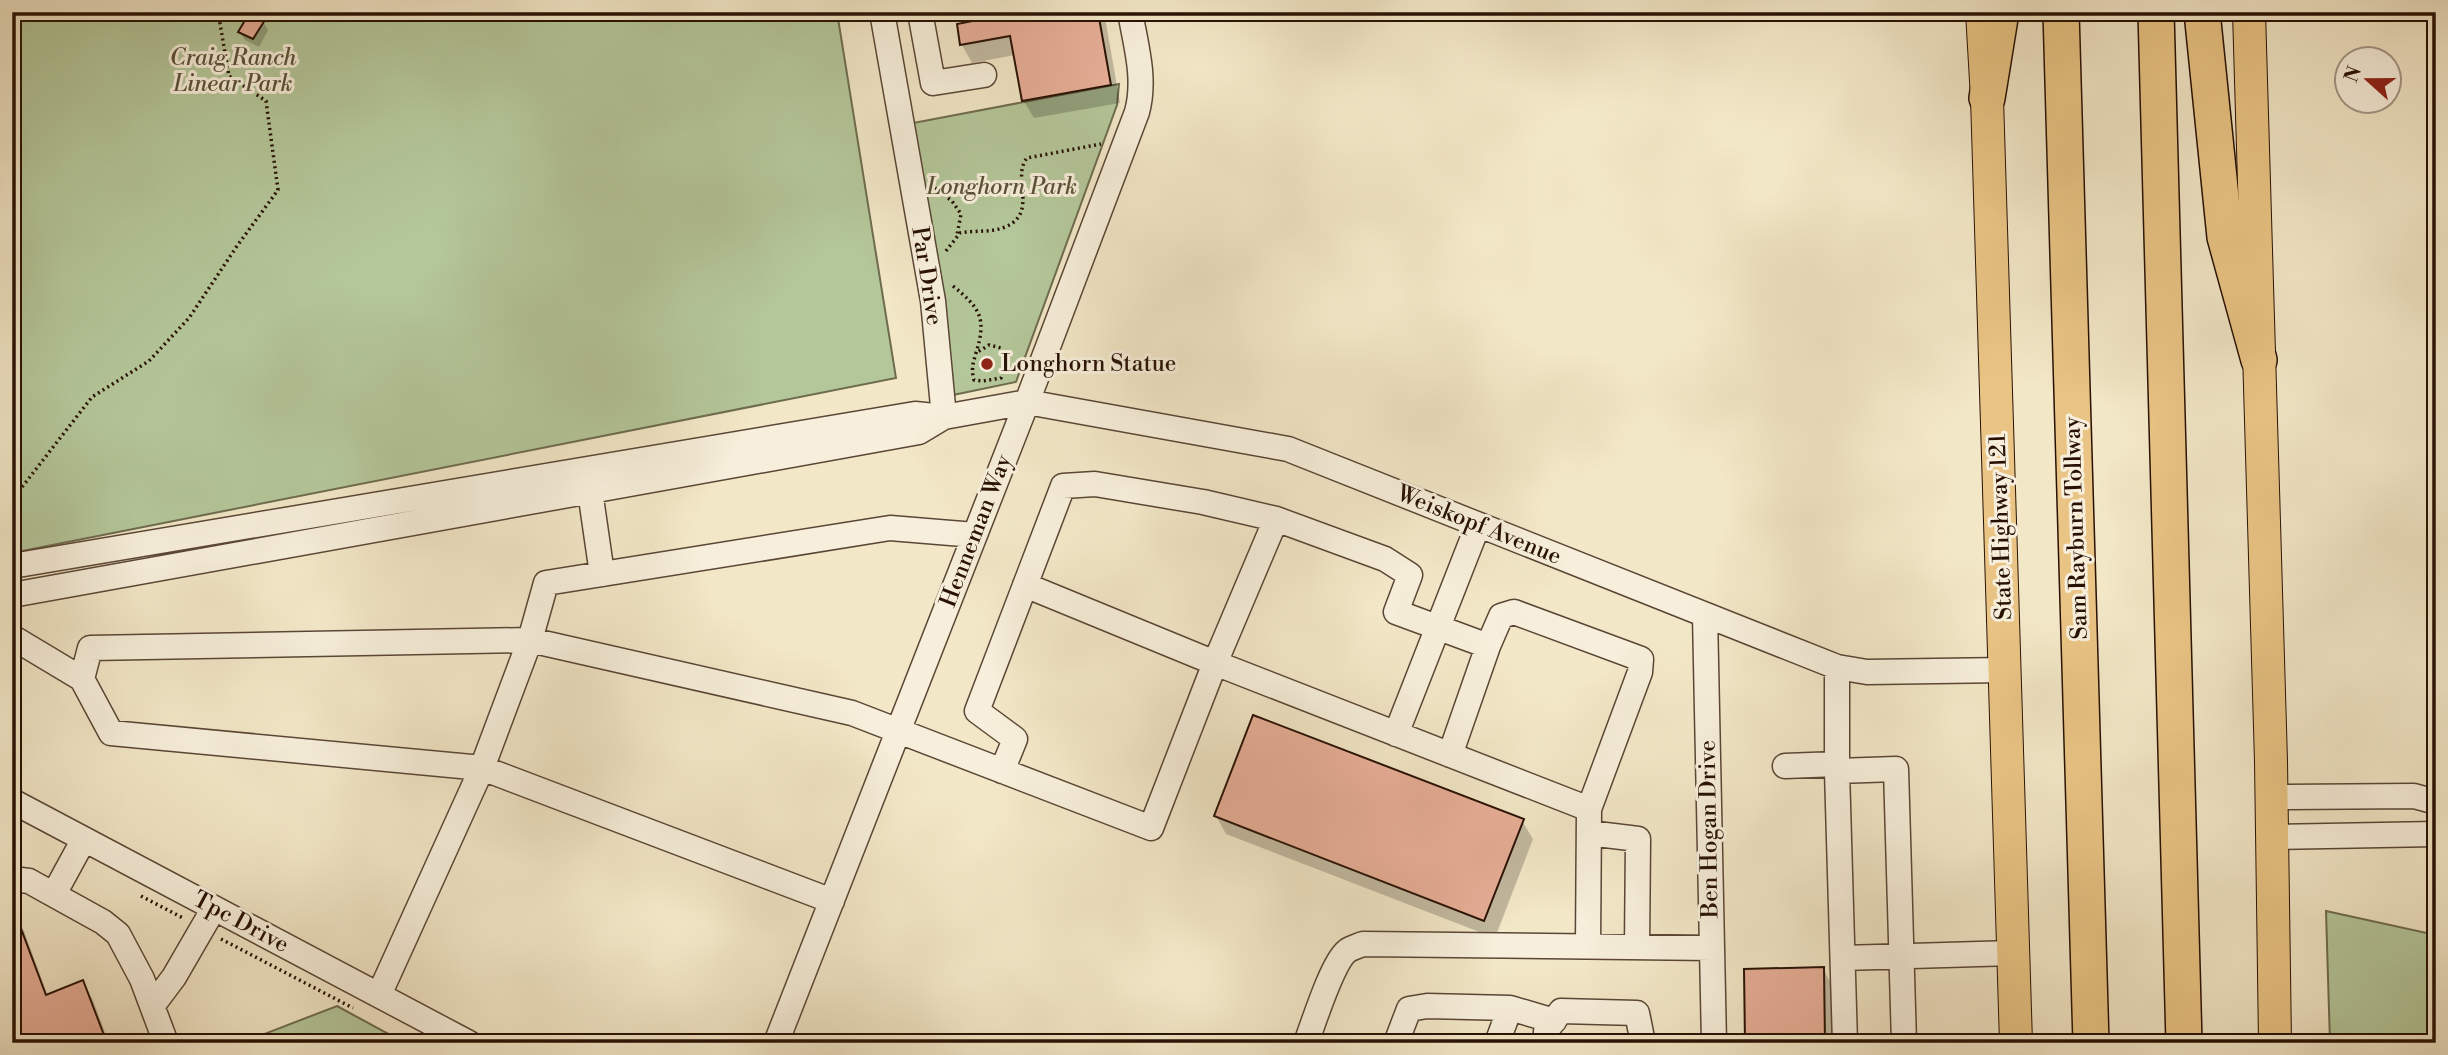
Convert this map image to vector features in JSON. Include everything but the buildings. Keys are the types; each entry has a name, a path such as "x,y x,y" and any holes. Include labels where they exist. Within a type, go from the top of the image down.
{"highway":[{"path":"1987,99 2001,12"},
{"name":"Sam Rayburn Tollway","path":"2061,12 2091,1043"},
{"path":"2156,12 2184,1043"},
{"path":"2202,12 2225,237 2259,360"}],"main road":[{"name":"State Highway 121","path":"1982,12 2006,670 2016,1043"},
{"path":"2249,12 2272,797 2275,1043"}],"street":[{"name":"Par Drive","path":"882,12 933,301 944,417"},
{"path":"920,12 933,83 984,75"},
{"name":"Henneman Way","path":"776,1043 1027,402 1141,97 1142,79 1130,12"},
{"name":"Weiskopf Avenue","path":"944,417 1027,402 1288,449 1837,667 1867,672 2006,670"},
{"path":"12,566 915,414 944,417"},
{"path":"12,595 919,432 944,417"},
{"path":"1002,771 1015,738 977,711 1063,486 1095,484 1203,502 1276,519 1385,559 1410,575 1396,612 1488,646"},
{"path":"590,491 602,574"},
{"path":"82,679 90,648 530,640 852,713 1151,828 1215,663 1276,519"},
{"path":"1396,734 1478,525"},
{"path":"379,995 482,768 530,640 546,583 890,528 975,535"},
{"path":"1025,586 1450,755 1589,821 1638,839 1637,947"},
{"path":"1450,755 1501,616 1514,611 1641,659 1640,672 1589,821 1588,946"},
{"name":"Ben Hogan Drive","path":"1705,615 1714,1043"},
{"path":"12,637 82,679 111,733 482,768 831,901"},
{"path":"1837,667 1837,767 1845,1043"},
{"path":"1785,766 1896,769 1904,1043"},
{"path":"2272,797 2414,796 2436,802"},
{"name":"Tpc Drive","path":"12,801 469,1043"},
{"path":"2272,837 2436,834"},
{"path":"54,894 84,839"},
{"path":"12,879 29,881 118,933 153,1005 166,1043"},
{"path":"153,1005 174,977 214,908"},
{"path":"1306,1043 1334,973 1347,951 1363,944 1711,948"},
{"path":"1843,958 2013,953"},
{"path":"1396,1043 1409,1009 1427,1006 1510,1008 1550,1032 1561,1011 1637,1013 1643,1043"},
{"path":"1497,1043 1510,1008"}],"path":[{"path":"12,500 92,397 149,360 189,318 278,190 266,101 229,76 218,12"},
{"path":"944,254 960,233 994,231 1012,224 1020,215 1025,194 1021,172 1027,158 1103,144"},
{"path":"931,184 952,201 961,214 956,237"},
{"path":"945,278 976,308 982,321 971,370 974,380 1001,378 1006,362 1001,348 989,345 976,353"}],"green space":[{"name":"Craig Ranch Linear Park","path":"12,12 837,12 896,378 12,553"},
{"name":"Longhorn Park","path":"1119,84 1117,105 1016,382 953,395 913,123"},
{"path":"2326,911 2436,935 2436,1043 2330,1043"},
{"path":"337,1006 405,1043 241,1043"}],"place":[{"name":"Longhorn Statue","path":"987,364"}]}
